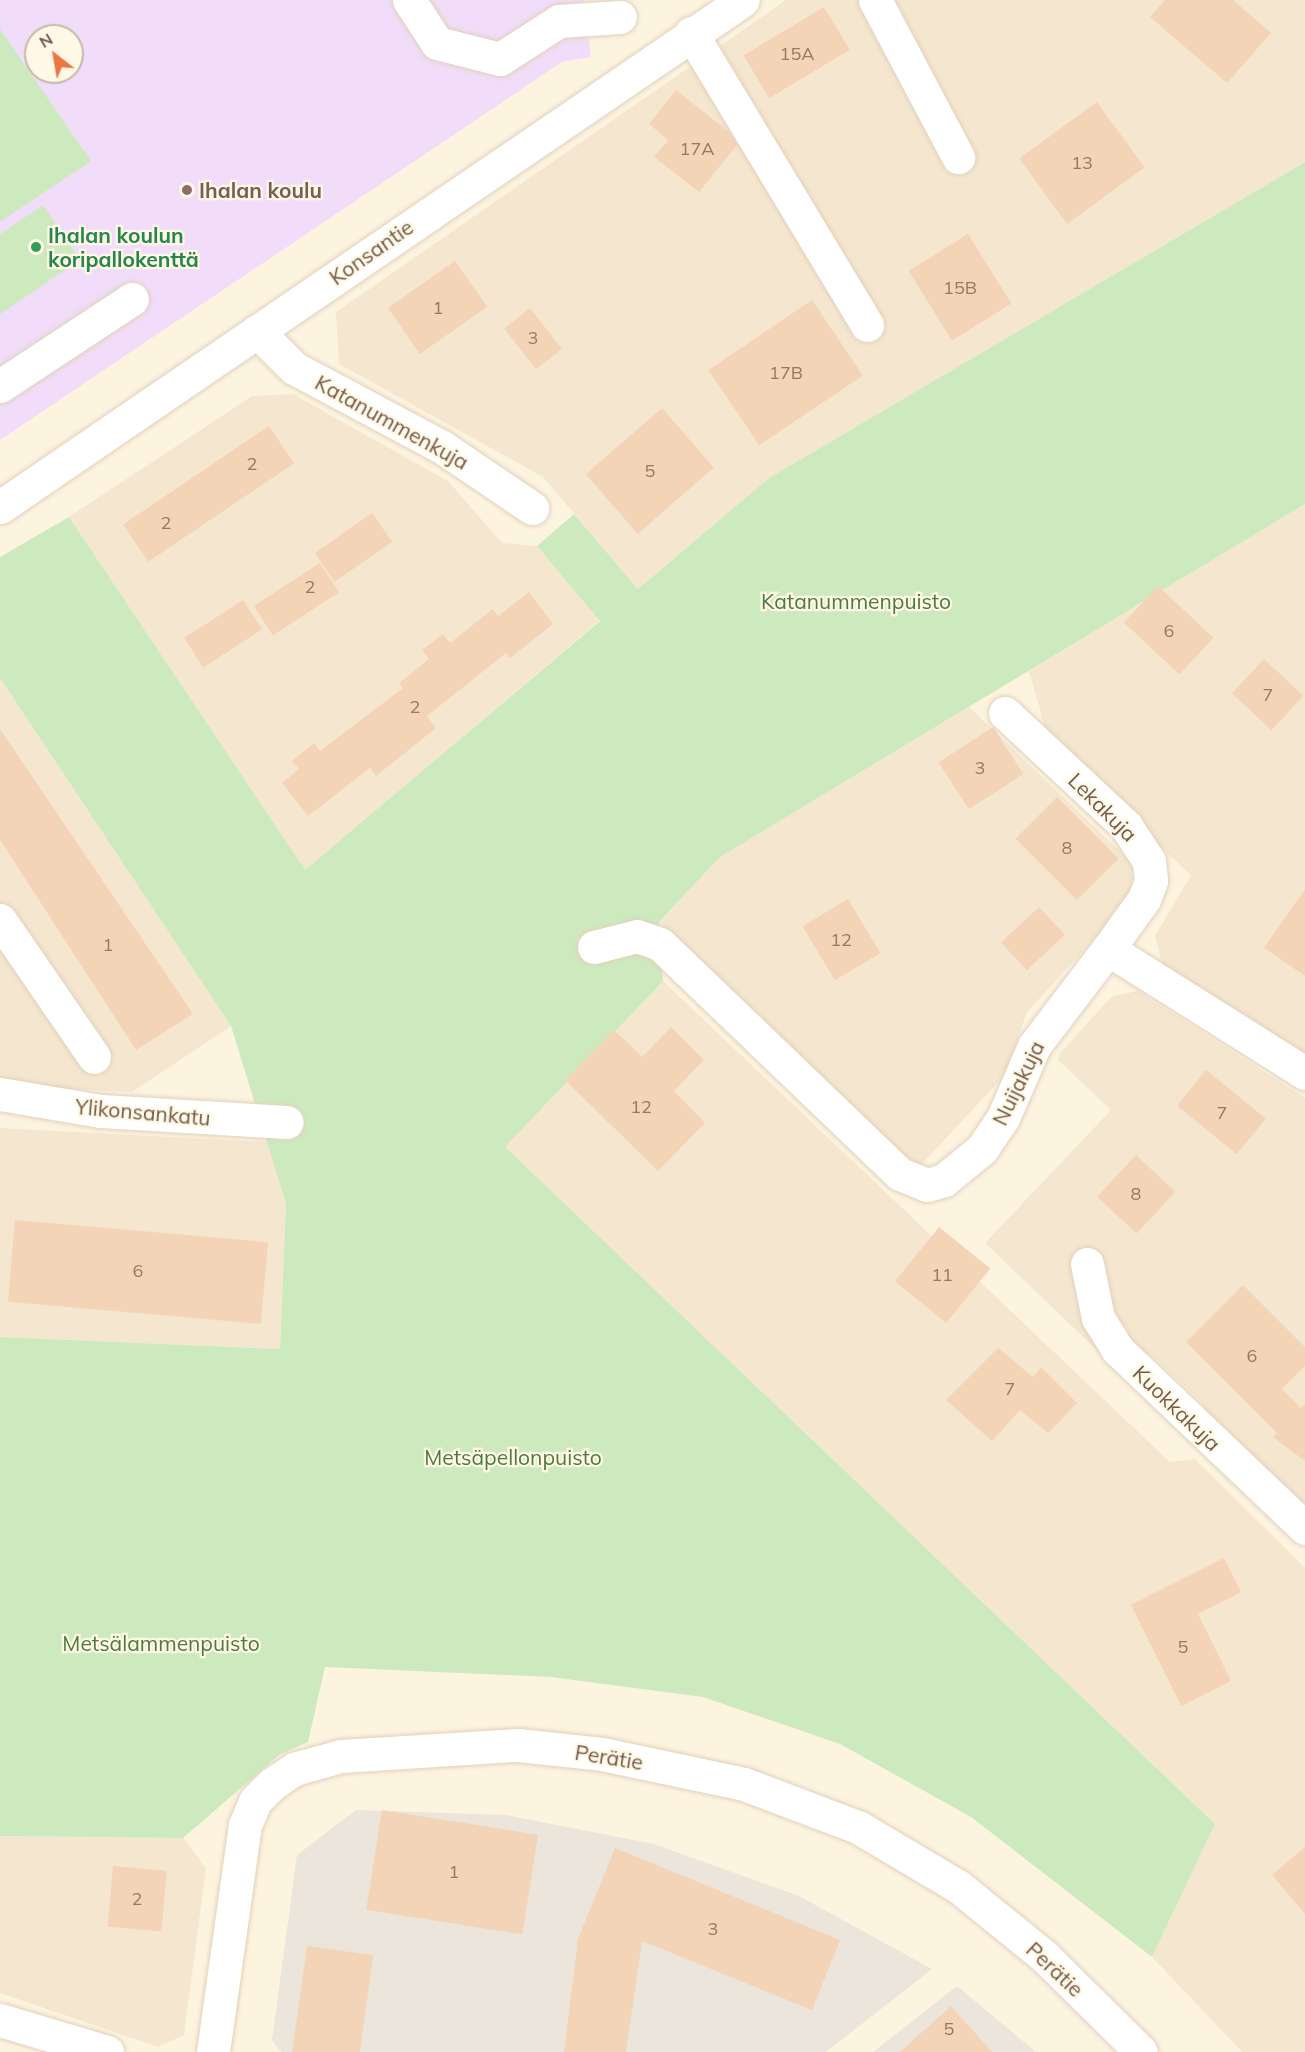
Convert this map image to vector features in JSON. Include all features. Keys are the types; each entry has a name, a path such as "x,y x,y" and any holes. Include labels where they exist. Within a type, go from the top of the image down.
{"street":[{"path":"409,0 437,43 500,59 559,21 617,9 634,69"},
{"name":"Konsantie","path":"1,505 257,331 634,69 743,0"},
{"path":"875,0 958,157"},
{"path":"691,33 867,325"},
{"path":"0,386 132,299"},
{"name":"Katanummenkuja","path":"257,331 294,368 442,447 532,508"},
{"name":"Lekakuja","path":"1005,713 1126,826 1149,861 1151,881 1144,899 1108,949"},
{"path":"0,920 94,1057"},
{"name":"Nuijakuja","path":"594,947 637,936 660,944 900,1174 927,1185 944,1180 982,1149 1003,1118 1034,1046 1108,949"},
{"path":"1108,949 1305,1073"},
{"name":"Ylikonsankatu","path":"0,1094 101,1111 287,1122"},
{"name":"Kuokkakuja","path":"1087,1264 1098,1318 1118,1350 1305,1528"},
{"name":"Perätie","path":"213,2052 244,1824 255,1801 272,1784 294,1769 341,1756 518,1745 602,1754 744,1784 858,1827 959,1887 1044,1956 1141,2052"},
{"path":"0,2020 107,2052"}],"shaded area":[{"name":"Ihalan koulu","path":"0,0 584,0 591,57 562,62 0,440"},
{"path":"786,0 1305,0 1305,162 769,478 638,589 543,477 339,364 336,312"},
{"path":"293,394 448,481 502,543 537,546 600,620 305,871 69,517 252,396"},
{"path":"1305,504 1305,1058 1164,970 1155,936 1191,875 1049,742 1029,671"},
{"path":"0,678 231,1026 132,1092 20,1087 0,1081"},
{"path":"969,707 1132,863 1133,897 1027,1012 1005,1075 918,1168 659,922 720,857"},
{"path":"663,981 1170,1462 1195,1459 1305,1568 1305,2052 1242,2052 1152,1957 1215,1824 504,1147"},
{"path":"1138,991 1305,1098 1305,1515 1209,1425 1202,1403 1150,1353 1126,1378 985,1243 1111,1110 1058,1060 1060,1053 1112,996"},
{"path":"0,1128 267,1142 286,1204 280,1349 0,1337"},
{"path":"356,1810 506,1815 654,1844 799,1896 932,1969 826,2052 281,2052 272,2040 297,1855"},
{"path":"0,1836 183,1838 206,1868 184,2035 158,2047 0,1993"},
{"path":"957,1986 1036,2052 873,2052"}],"green space":[{"path":"0,29 24,64 24,84 38,84 91,161 0,222"},
{"path":"1305,162 1305,504 720,857 659,922 663,981 505,1147 1215,1824 1152,1957 971,1817 840,1744 703,1697 551,1677 325,1667 308,1742 279,1755 183,1838 0,1836 0,1337 280,1349 286,1204 231,1026 0,678 0,557 69,517 305,870 600,621 537,546 574,514 638,589 769,478"},
{"name":"Ihalan koulun koripallokenttä","path":"43,205 80,260 0,314 0,234"}],"building":[{"path":"1165,0 1233,0 1271,33 1227,83 1150,17"},
{"path":"824,7 850,50 769,98 743,55"},
{"path":"676,90 729,132 737,145 699,192 654,157 668,140 649,124"},
{"path":"1097,102 1145,168 1067,224 1019,158"},
{"path":"968,234 1011,304 952,341 909,271"},
{"path":"455,261 487,307 420,354 388,308"},
{"path":"812,300 863,375 759,445 708,370"},
{"path":"530,308 562,349 536,369 504,328"},
{"path":"662,408 714,468 638,534 586,474"},
{"path":"269,426 294,463 148,562 123,524"},
{"path":"372,513 392,542 335,582 315,553"},
{"path":"320,563 339,592 273,635 254,606"},
{"path":"1158,586 1214,638 1179,674 1124,623"},
{"path":"529,592 553,624 510,658 506,653 427,716 436,728 376,776 370,768 308,816 282,783 299,769 292,761 314,743 320,751 403,688 399,683 429,659 422,650 443,634 450,643 493,609 498,616"},
{"path":"243,600 262,629 203,667 184,638"},
{"path":"1264,659 1303,696 1271,730 1232,693"},
{"path":"993,727 1023,774 969,809 938,762"},
{"path":"0,729 193,1014 136,1050 0,840"},
{"path":"1057,797 1119,859 1077,900 1015,839"},
{"path":"1305,889 1305,976 1264,948"},
{"path":"848,899 880,953 835,980 803,926"},
{"path":"1039,907 1065,935 1027,970 1001,942"},
{"path":"671,1027 704,1060 674,1091 705,1123 658,1171 565,1080 614,1030 642,1057"},
{"path":"1206,1070 1266,1118 1237,1154 1177,1106"},
{"path":"1136,1155 1175,1192 1137,1234 1097,1197"},
{"path":"15,1220 268,1242 261,1324 8,1302"},
{"path":"939,1227 990,1269 946,1323 895,1281"},
{"path":"1243,1285 1305,1347 1305,1366 1282,1389 1301,1408 1305,1404 1305,1461 1273,1437 1277,1433 1186,1342"},
{"path":"998,1348 1033,1377 1041,1367 1077,1403 1048,1433 1020,1410 992,1441 946,1400"},
{"path":"1224,1558 1241,1592 1198,1614 1231,1681 1181,1706 1131,1605"},
{"path":"382,1810 538,1835 522,1934 366,1910"},
{"path":"1305,1847 1305,1914 1272,1875"},
{"path":"615,1848 840,1940 812,2010 642,1941 626,2052 564,2052 578,1939"},
{"path":"113,1866 167,1871 161,1931 108,1927"},
{"path":"307,1946 373,1955 360,2052 292,2052"},
{"path":"951,2006 992,2052 900,2052"}],"place":[{"name":"Ihalan koulu","path":"187,190"},
{"name":"Ihalan koulun koripallokenttä","path":"36,247"}],"park label":[{"name":"Katanummenpuisto","path":"856,601"},
{"name":"Metsäpellonpuisto","path":"513,1457"},
{"name":"Metsälammenpuisto","path":"161,1643"}]}
